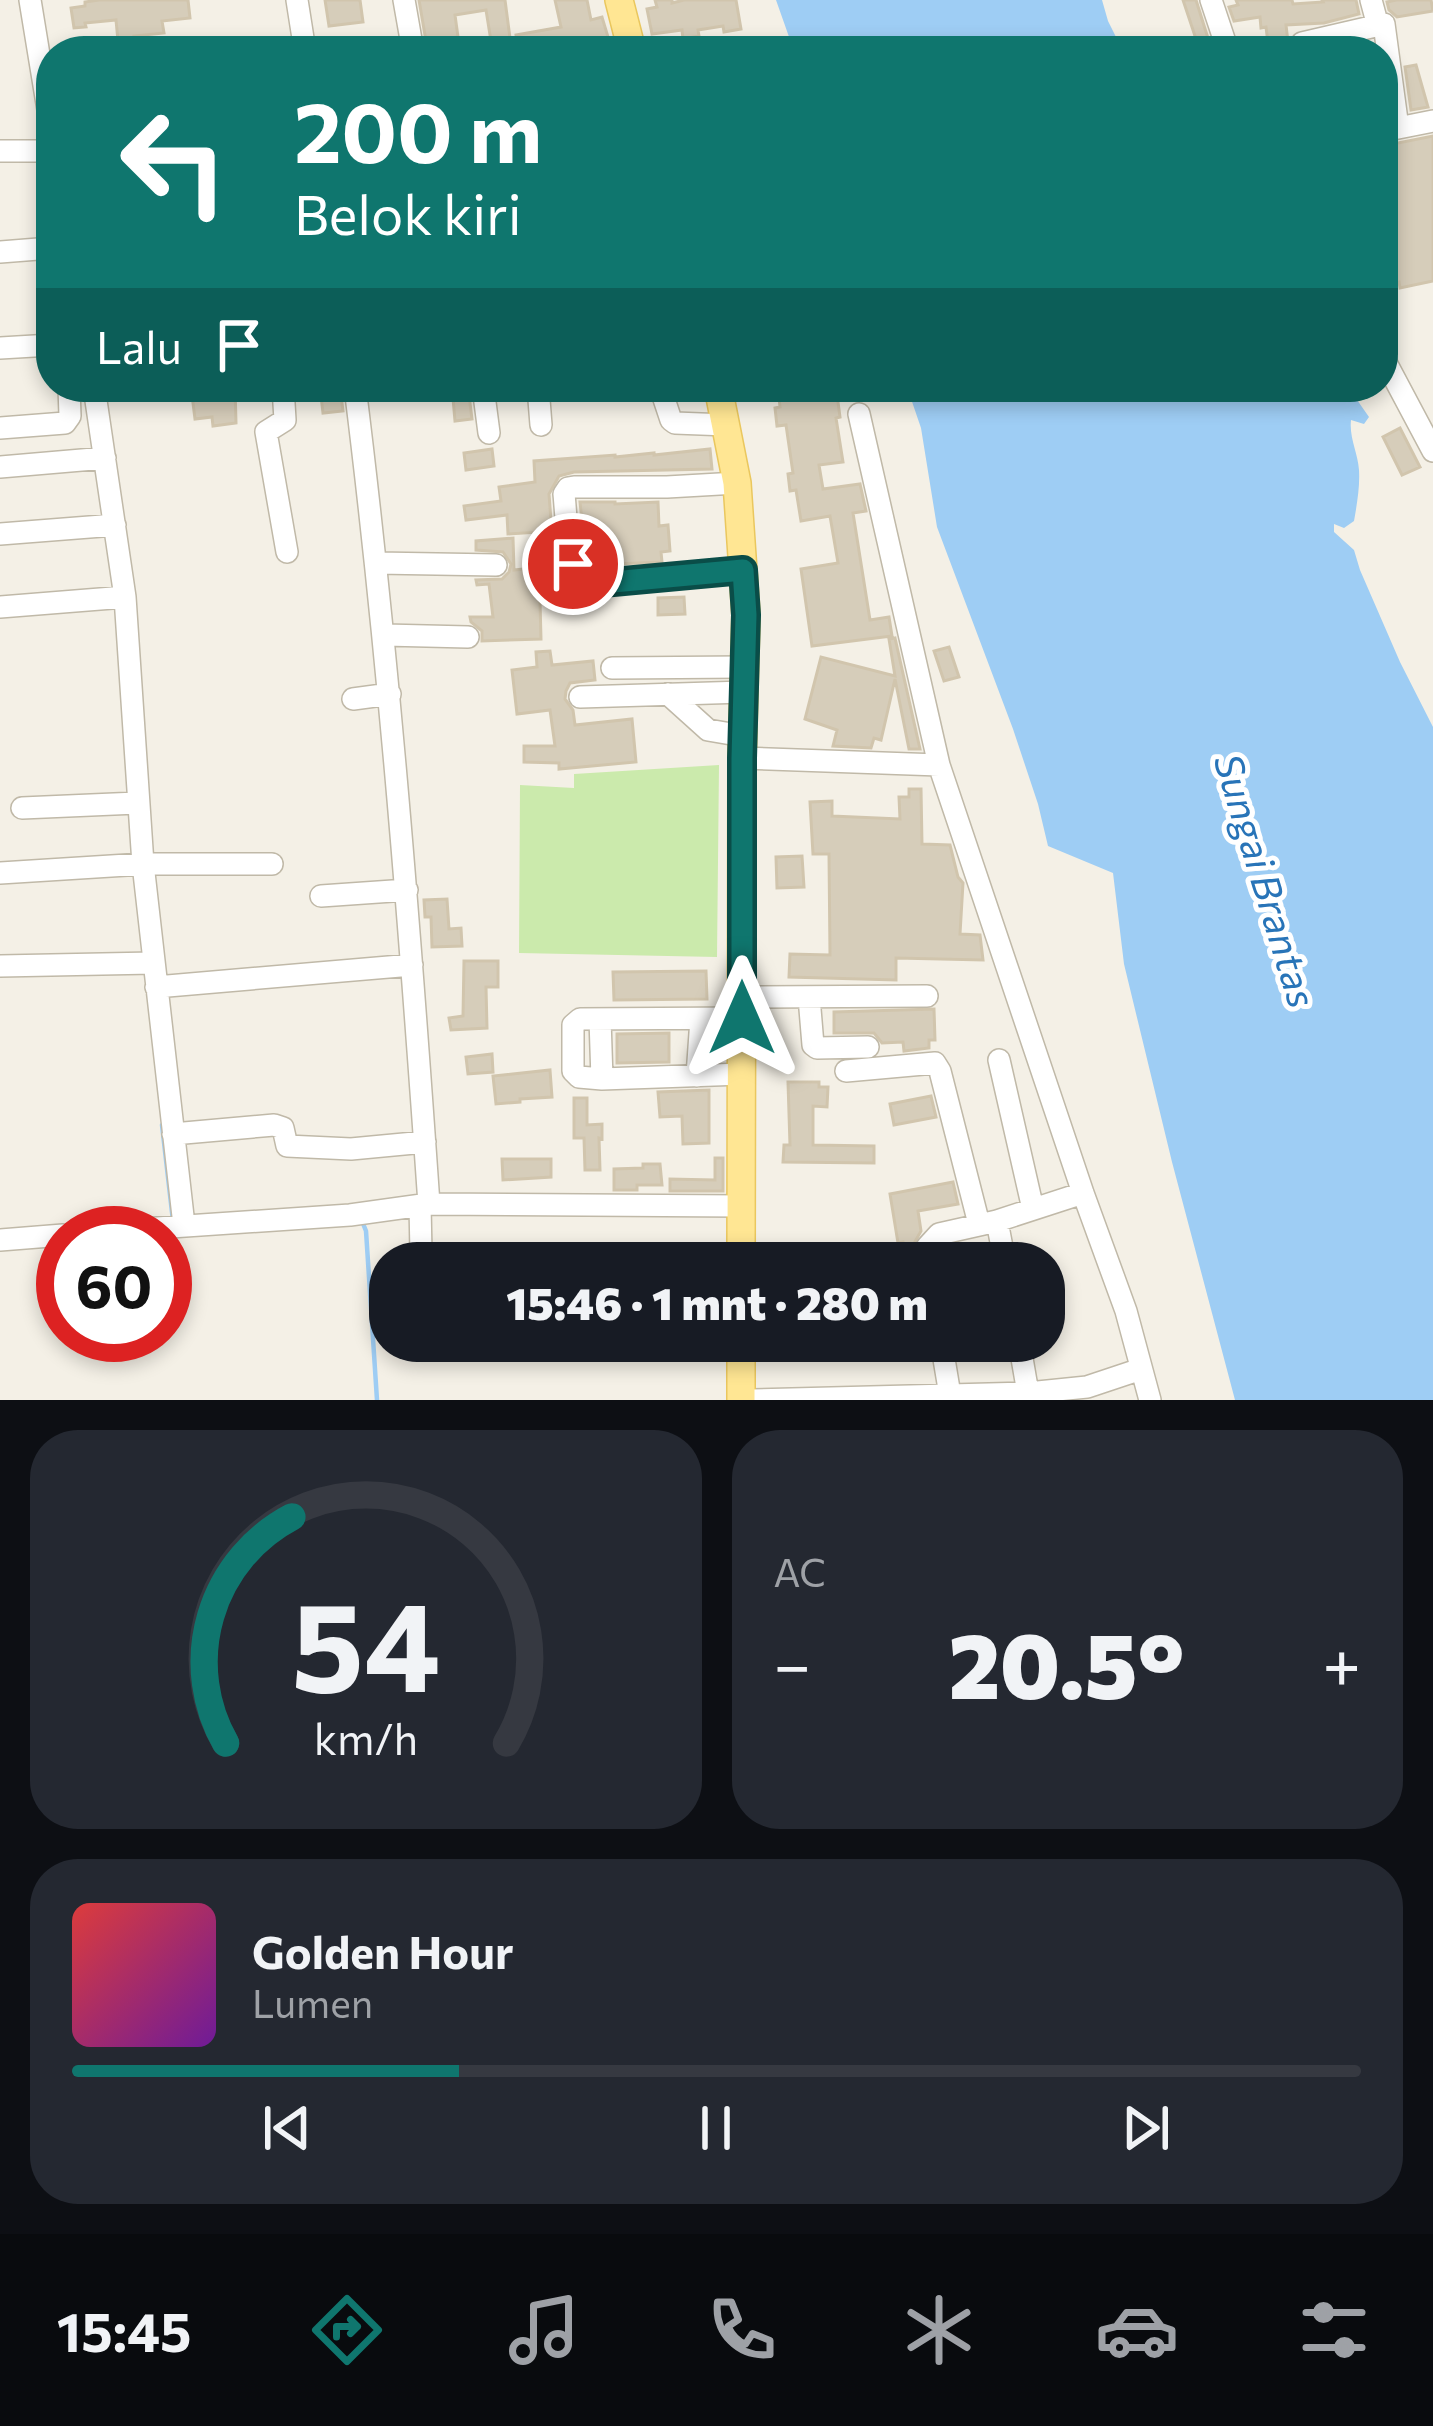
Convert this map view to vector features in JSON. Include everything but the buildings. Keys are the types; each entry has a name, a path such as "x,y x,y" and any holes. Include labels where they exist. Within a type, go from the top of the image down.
{"main road":[{"path":"619,0 628,36"},
{"path":"722,402 737,483 746,615 741,1242"},
{"path":"741,1362 741,1400"}],"street":[{"path":"30,0 36,37"},
{"path":"298,0 303,36"},
{"path":"404,0 410,36"},
{"path":"1211,0 1223,36"},
{"path":"1371,0 1378,26"},
{"path":"1333,36 1384,24 1385,36"},
{"path":"1398,128 1433,121"},
{"path":"0,151 36,152"},
{"path":"0,253 36,249"},
{"path":"0,348 36,347"},
{"path":"1398,383 1430,440"},
{"path":"0,428 65,423 70,402"},
{"path":"96,402 125,597 142,863 173,1134 176,1206"},
{"path":"284,402 285,420 266,433 287,552"},
{"path":"357,402 385,635 407,890 425,1142 422,1242"},
{"path":"485,402 489,433"},
{"path":"539,402 541,425"},
{"path":"665,402 675,423 727,425"},
{"path":"859,414 938,765 1126,1311 1150,1400"},
{"path":"0,467 105,458"},
{"path":"737,483 574,487 564,494 573,564 591,581 743,570"},
{"path":"0,534 115,525"},
{"path":"377,563 496,565"},
{"path":"0,608 125,597"},
{"path":"385,635 468,638"},
{"path":"612,668 744,679"},
{"path":"580,697 668,694 744,679"},
{"path":"352,699 390,694"},
{"path":"668,694 708,730 742,747 938,765"},
{"path":"22,808 137,803"},
{"path":"0,872 142,863 272,864"},
{"path":"322,896 407,890"},
{"path":"0,966 153,963"},
{"path":"156,987 412,964"},
{"path":"742,1074 602,1079 575,1075 573,1025 580,1019 701,1019 809,997 927,996"},
{"path":"809,997 813,1045 868,1047"},
{"path":"697,1076 701,1019"},
{"path":"999,1060 1034,1209"},
{"path":"846,1071 935,1063 996,1242"},
{"path":"173,1134 274,1126 283,1128 287,1146 352,1149 425,1142"},
{"path":"931,1242 939,1234 1083,1193"},
{"path":"192,1225 350,1215 425,1204 741,1206"},
{"path":"0,1240 36,1237"},
{"path":"944,1362 950,1395"},
{"path":"1023,1362 1028,1393"},
{"path":"752,1400 1089,1393 1141,1370"}],"green space":[{"path":"719,765 717,957 519,953 520,785 574,788 574,774"}],"water":[{"path":"776,0 1102,0 1116,36 789,36"},
{"name":"Sungai Brantas","path":"912,402 1358,402 1369,417 1364,424 1351,420 1359,470 1357,502 1354,521 1344,528 1334,524 1334,532 1354,550 1400,662 1433,727 1433,1400 1235,1400 1124,964 1113,873 1048,846 1013,729 937,527 921,428"}],"waterway":[{"path":"162,1125 171,1206"},
{"path":"362,1221 377,1400"}],"route":[{"path":"573,564 591,581 602,583 743,570 742,1018"}]}
